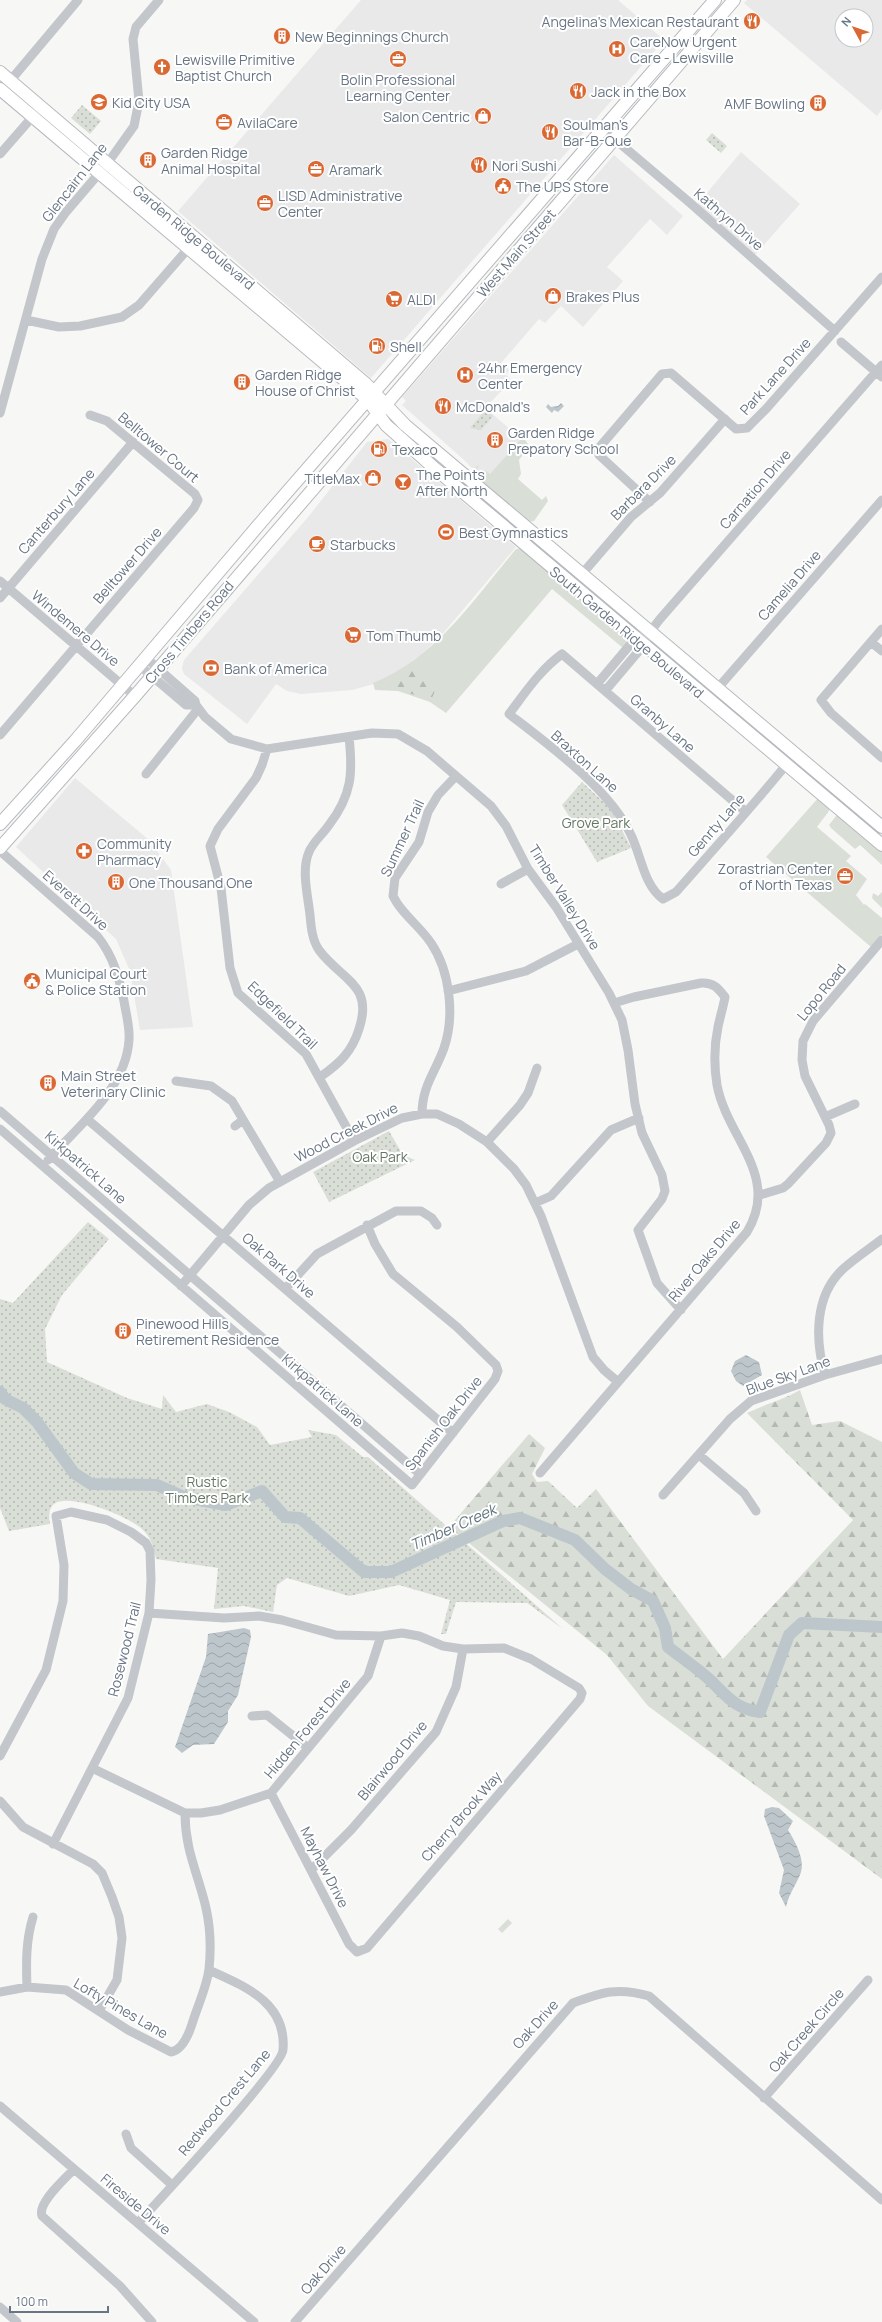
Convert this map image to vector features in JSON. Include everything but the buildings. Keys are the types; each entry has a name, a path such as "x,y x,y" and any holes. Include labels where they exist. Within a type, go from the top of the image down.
{"main road":[{"name":"West Main Street","path":"372,396 604,130 715,0"},
{"name":"West Main Street","path":"376,414 734,0"},
{"path":"695,24 705,33"},
{"name":"Garden Ridge Boulevard","path":"0,72 41,107 103,169 196,239 250,293"},
{"path":"0,89 33,117 103,169 188,249 250,293 372,396 385,404"},
{"path":"488,262 499,272"},
{"name":"South Garden Ridge Boulevard","path":"372,396 376,414 432,466 639,642 882,845"},
{"name":"Cross Timbers Road","path":"0,824 143,662 226,563 372,396"},
{"name":"South Garden Ridge Boulevard","path":"385,404 405,425 882,827"},
{"name":"Cross Timbers Road","path":"0,849 135,696 238,573 376,414"},
{"path":"283,497 296,508"},
{"path":"519,540 530,530"},
{"path":"226,563 238,573"},
{"path":"49,770 60,780"}],"street":[{"path":"10,81 78,0"},
{"name":"Glencairn Lane","path":"0,413 42,259 54,229 66,212 103,169 134,126 139,101 133,39 136,27 159,0"},
{"path":"0,154 41,107"},
{"name":"Kathryn Drive","path":"604,130 835,331"},
{"path":"26,320 58,327 88,325 122,317 139,305 196,239"},
{"name":"Park Lane Drive","path":"650,502 599,455 598,449 662,374 671,373 736,429 747,428 766,409 882,277"},
{"path":"841,342 880,371"},
{"name":"Carnation Drive","path":"597,684 650,632 880,371"},
{"name":"Belltower Court","path":"90,415 107,421 195,494 198,500 206,496"},
{"name":"Barbara Drive","path":"582,574 631,517 660,493 725,419"},
{"name":"Canterbury Lane","path":"0,598 133,442"},
{"name":"Belltower Drive","path":"0,736 194,508 198,500"},
{"name":"Camelia Drive","path":"717,689 882,500"},
{"name":"Windemere Drive","path":"0,582 135,696"},
{"path":"882,629 821,700 831,713 882,758"},
{"name":"Carnation Drive","path":"605,691 639,642"},
{"path":"871,642 882,651"},
{"name":"Granby Lane","path":"509,714 551,662 562,654 746,812"},
{"name":"Timber Valley Drive","path":"143,662 155,672 186,705 197,707 220,730 231,738 267,749 381,732 398,734 427,751 491,806 506,826 528,869 556,907 614,1003 622,1020 628,1050 632,1087 642,1133 662,1175 665,1190 662,1199 638,1230 657,1283 681,1310"},
{"path":"146,774 197,707"},
{"name":"Braxton Lane","path":"509,714 595,785 616,808 632,835 639,858 655,894 663,899"},
{"path":"320,1077 347,1054 356,1038 364,1012 364,1002 355,984 318,948 311,927 305,866 309,851 344,802 350,783 352,762 349,736"},
{"name":"Edgefield Trail","path":"267,749 256,778 218,829 210,846 221,888 230,968 235,986 243,998 306,1054 354,1141"},
{"name":"Genrty Lane","path":"663,899 676,892 786,765"},
{"name":"Summer Trail","path":"422,1114 422,1098 427,1083 444,1047 450,1013 448,991 445,973 436,950 401,909 393,896 395,878 419,842 428,812 438,794 456,776"},
{"name":"Everett Drive","path":"0,849 98,937 108,951 116,970 128,1023 129,1041 119,1072 110,1089 87,1119 43,1165"},
{"path":"501,884 528,869"},
{"name":"Lopo Road","path":"760,1195 783,1188 826,1142 831,1133 805,1076 802,1060 803,1041 813,1021 882,940"},
{"path":"448,991 526,971 578,944"},
{"name":"River Oaks Drive","path":"540,1474 747,1232 755,1218 760,1195 754,1170 723,1104 718,1086 715,1070 716,1043 724,998 719,989 707,983 634,997 614,1003"},
{"path":"487,1142 520,1105 528,1093 537,1068"},
{"path":"176,1081 211,1086 232,1101 280,1182"},
{"path":"825,1117 855,1104"},
{"name":"Kirkpatrick Lane","path":"0,1111 420,1474"},
{"name":"Wood Creek Drive","path":"190,1275 256,1198 280,1182 354,1141 402,1118 422,1114 446,1117 487,1142 514,1169 536,1203 594,1357 604,1370 618,1382"},
{"path":"536,1203 551,1196 611,1130 639,1118"},
{"name":"Oak Park Drive","path":"87,1119 286,1288 453,1433"},
{"path":"235,1126 243,1120"},
{"name":"Kirkpatrick Lane","path":"0,1129 412,1485"},
{"path":"286,1288 317,1254 396,1211 413,1209 421,1211 432,1218 437,1225"},
{"name":"Spanish Oak Drive","path":"367,1226 375,1244 393,1274 474,1338 496,1365 498,1370 496,1379 412,1485"},
{"path":"825,1375 819,1343 819,1323 827,1293 843,1269 882,1239"},
{"path":"181,1286 190,1275"},
{"name":"Blue Sky Lane","path":"664,1495 730,1419 751,1401 825,1375 882,1359"},
{"path":"699,1455 744,1493 756,1511"},
{"name":"Rosewood Trail","path":"0,1756 46,1670 63,1601 64,1565 56,1516 71,1512 107,1520 131,1532 146,1543 151,1559 149,1613 128,1698 53,1844"},
{"path":"149,1613 224,1618 259,1616 282,1620 336,1635 381,1636 402,1633 419,1636 443,1646 463,1649"},
{"name":"Hidden Forest Drive","path":"92,1768 185,1813 201,1813 220,1810 271,1793 368,1676 381,1636"},
{"name":"Cherry Brook Way","path":"357,1952 367,1948 580,1699 582,1693 579,1688 517,1652 504,1648 463,1649"},
{"name":"Blairwood Drive","path":"312,1870 350,1830 436,1732 456,1687 463,1649"},
{"path":"252,1716 267,1715 307,1748"},
{"name":"Mayhaw Drive","path":"271,1793 349,1944 357,1952"},
{"path":"0,1801 23,1827 98,1867 119,1917 122,1938 117,1980 99,2011"},
{"path":"185,1813 185,1834 187,1846 206,1908 209,1929 209,1970"},
{"path":"27,1986 26,1949 28,1933 33,1917"},
{"name":"Lofty Pines Lane","path":"0,1992 27,1986 66,1990 133,2033 171,2052 179,2048 191,2028 209,1970"},
{"name":"Redwood Crest Lane","path":"138,2223 267,2076 282,2056 283,2049 280,2028 270,2006 251,1989 209,1970"},
{"name":"Oak Creek Circle","path":"764,2098 868,1980"},
{"name":"Oak Drive","path":"295,2322 572,2003 600,1993 617,1990 649,1996 882,2200"},
{"name":"Fireside Drive","path":"0,2106 254,2322"},
{"path":"126,2134 131,2148 172,2185"},
{"path":"74,2169 45,2201 41,2207 42,2216 120,2286 143,2314 152,2322"},
{"path":"0,2307 17,2322"},
{"path":"137,2322 143,2314"}],"shaded area":[{"path":"361,0 618,0 664,40 371,378 178,211"},
{"path":"747,0 882,0 882,109 877,116 744,3"},
{"path":"741,152 800,204 754,256 696,206"},
{"path":"614,155 683,216 667,235 650,219 607,267 623,281 583,327 561,306 545,323 539,319 501,363 509,370 506,375 512,380 485,408 522,439 485,481 463,459 402,405 406,401 402,397"},
{"path":"388,439 516,547 440,637 422,654 385,681 352,690 301,694 287,691 276,684 247,724 184,674 182,668 184,660 309,516 367,442"},
{"path":"75,778 149,840 171,870 193,1027 140,1030 130,971 116,939 16,847"}],"green space":[{"path":"82,105 101,121 90,134 71,118"},
{"path":"712,133 727,146 721,153 706,140"},
{"path":"486,409 493,416 481,430 470,428"},
{"path":"523,437 528,444 527,449 519,460 521,474 518,479 542,500 546,496 548,501 534,521 528,522 472,474 472,470 479,465 477,469 481,473 484,470 490,474"},
{"path":"523,548 629,639 628,645 623,648 552,589 446,713 430,702 398,691 375,690 373,683 396,672 416,659 435,643 469,607 516,549"},
{"path":"407,667 415,671 435,691 431,700 392,688 395,674"},
{"name":"Grove Park","path":"582,782 612,810 631,848 597,862 562,805"},
{"path":"819,797 829,806 829,811 817,827 851,856 846,861 867,879 856,895 864,905 865,904 882,918 882,934 871,947 766,857"},
{"path":"836,816 841,816 882,851 882,865 860,845 855,849 831,828 829,825"},
{"path":"882,892 882,908 872,898 873,893 878,896"},
{"name":"Oak Park","path":"389,1131 403,1155 415,1160 329,1202 313,1172"},
{"name":"Rustic Timbers Park","path":"88,1222 109,1239 62,1295 45,1329 47,1362 127,1398 162,1409 163,1395 176,1412 207,1404 229,1412 257,1427 270,1445 312,1437 308,1430 336,1435 363,1457 368,1457 563,1629 527,1603 456,1602 446,1634 441,1634 450,1600 399,1585 349,1596 287,1578 277,1585 273,1612 244,1606 214,1609 218,1568 156,1559 152,1543 142,1529 125,1518 113,1513 85,1503 62,1501 52,1506 49,1516 50,1524 9,1531 0,1508 0,1299 13,1303"},
{"path":"800,1390 812,1425 840,1421 882,1442 882,1879 648,1706 607,1655 449,1527 529,1434 545,1448 532,1474 537,1482 548,1481 577,1508 596,1489 723,1659 853,1520 747,1413 787,1397"},
{"path":"508,1919 512,1923 502,1933 498,1929"}],"water":[{"path":"561,403 564,406 558,412 554,410 552,413 546,407 548,404 551,407 558,406"},
{"path":"746,1355 759,1362 762,1375 743,1386 736,1381 731,1371 735,1361"},
{"path":"244,1628 250,1630 251,1637 238,1695 228,1711 228,1722 214,1744 193,1745 182,1753 175,1747 206,1657 208,1634"},
{"path":"772,1807 779,1808 793,1821 788,1830 796,1845 802,1862 801,1872 786,1907 779,1893 784,1870 764,1816 765,1809"}],"waterway":[{"name":"Timber Creek","path":"0,1392 5,1399 23,1408 37,1422 74,1473 91,1484 157,1485 184,1497 226,1505 262,1491 285,1517 300,1518 364,1572 391,1572 503,1521 520,1518 575,1540 605,1569 631,1589 653,1601 665,1628 668,1647 695,1667 732,1701 751,1710 760,1712 789,1635 802,1623 882,1627"}],"place":[{"name":"Angelina's Mexican Restaurant","path":"752,21"},
{"name":"New Beginnings Church","path":"282,36"},
{"name":"CareNow Urgent Care - Lewisville","path":"617,49"},
{"name":"Bolin Professional Learning Center","path":"398,59"},
{"name":"Lewisville Primitive Baptist Church","path":"162,67"},
{"name":"Jack in the Box","path":"578,91"},
{"name":"Kid City USA","path":"99,102"},
{"name":"AMF Bowling","path":"818,103"},
{"name":"Salon Centric","path":"483,116"},
{"name":"AvilaCare","path":"224,122"},
{"name":"Soulman's Bar-B-Que","path":"550,132"},
{"name":"Garden Ridge Animal Hospital","path":"148,160"},
{"name":"Nori Sushi","path":"479,165"},
{"name":"Aramark","path":"316,169"},
{"name":"The UPS Store","path":"503,186"},
{"name":"LISD Administrative Center","path":"265,203"},
{"name":"Brakes Plus","path":"553,296"},
{"name":"ALDI","path":"394,299"},
{"name":"Shell","path":"377,346"},
{"name":"24hr Emergency Center","path":"465,375"},
{"name":"Garden Ridge House of Christ","path":"242,382"},
{"name":"McDonald's","path":"443,406"},
{"name":"Garden Ridge Prepatory School","path":"495,440"},
{"name":"Texaco","path":"379,449"},
{"name":"TitleMax","path":"373,478"},
{"name":"The Points After North","path":"403,482"},
{"name":"Best Gymnastics","path":"446,532"},
{"name":"Starbucks","path":"317,544"},
{"name":"Tom Thumb","path":"353,635"},
{"name":"Bank of America","path":"211,668"},
{"name":"Community Pharmacy","path":"84,851"},
{"name":"Zorastrian Center of North Texas","path":"845,876"},
{"name":"One Thousand One","path":"116,882"},
{"name":"Municipal Court & Police Station","path":"32,981"},
{"name":"Main Street Veterinary Clinic","path":"48,1083"},
{"name":"Pinewood Hills Retirement Residence","path":"123,1331"}]}
